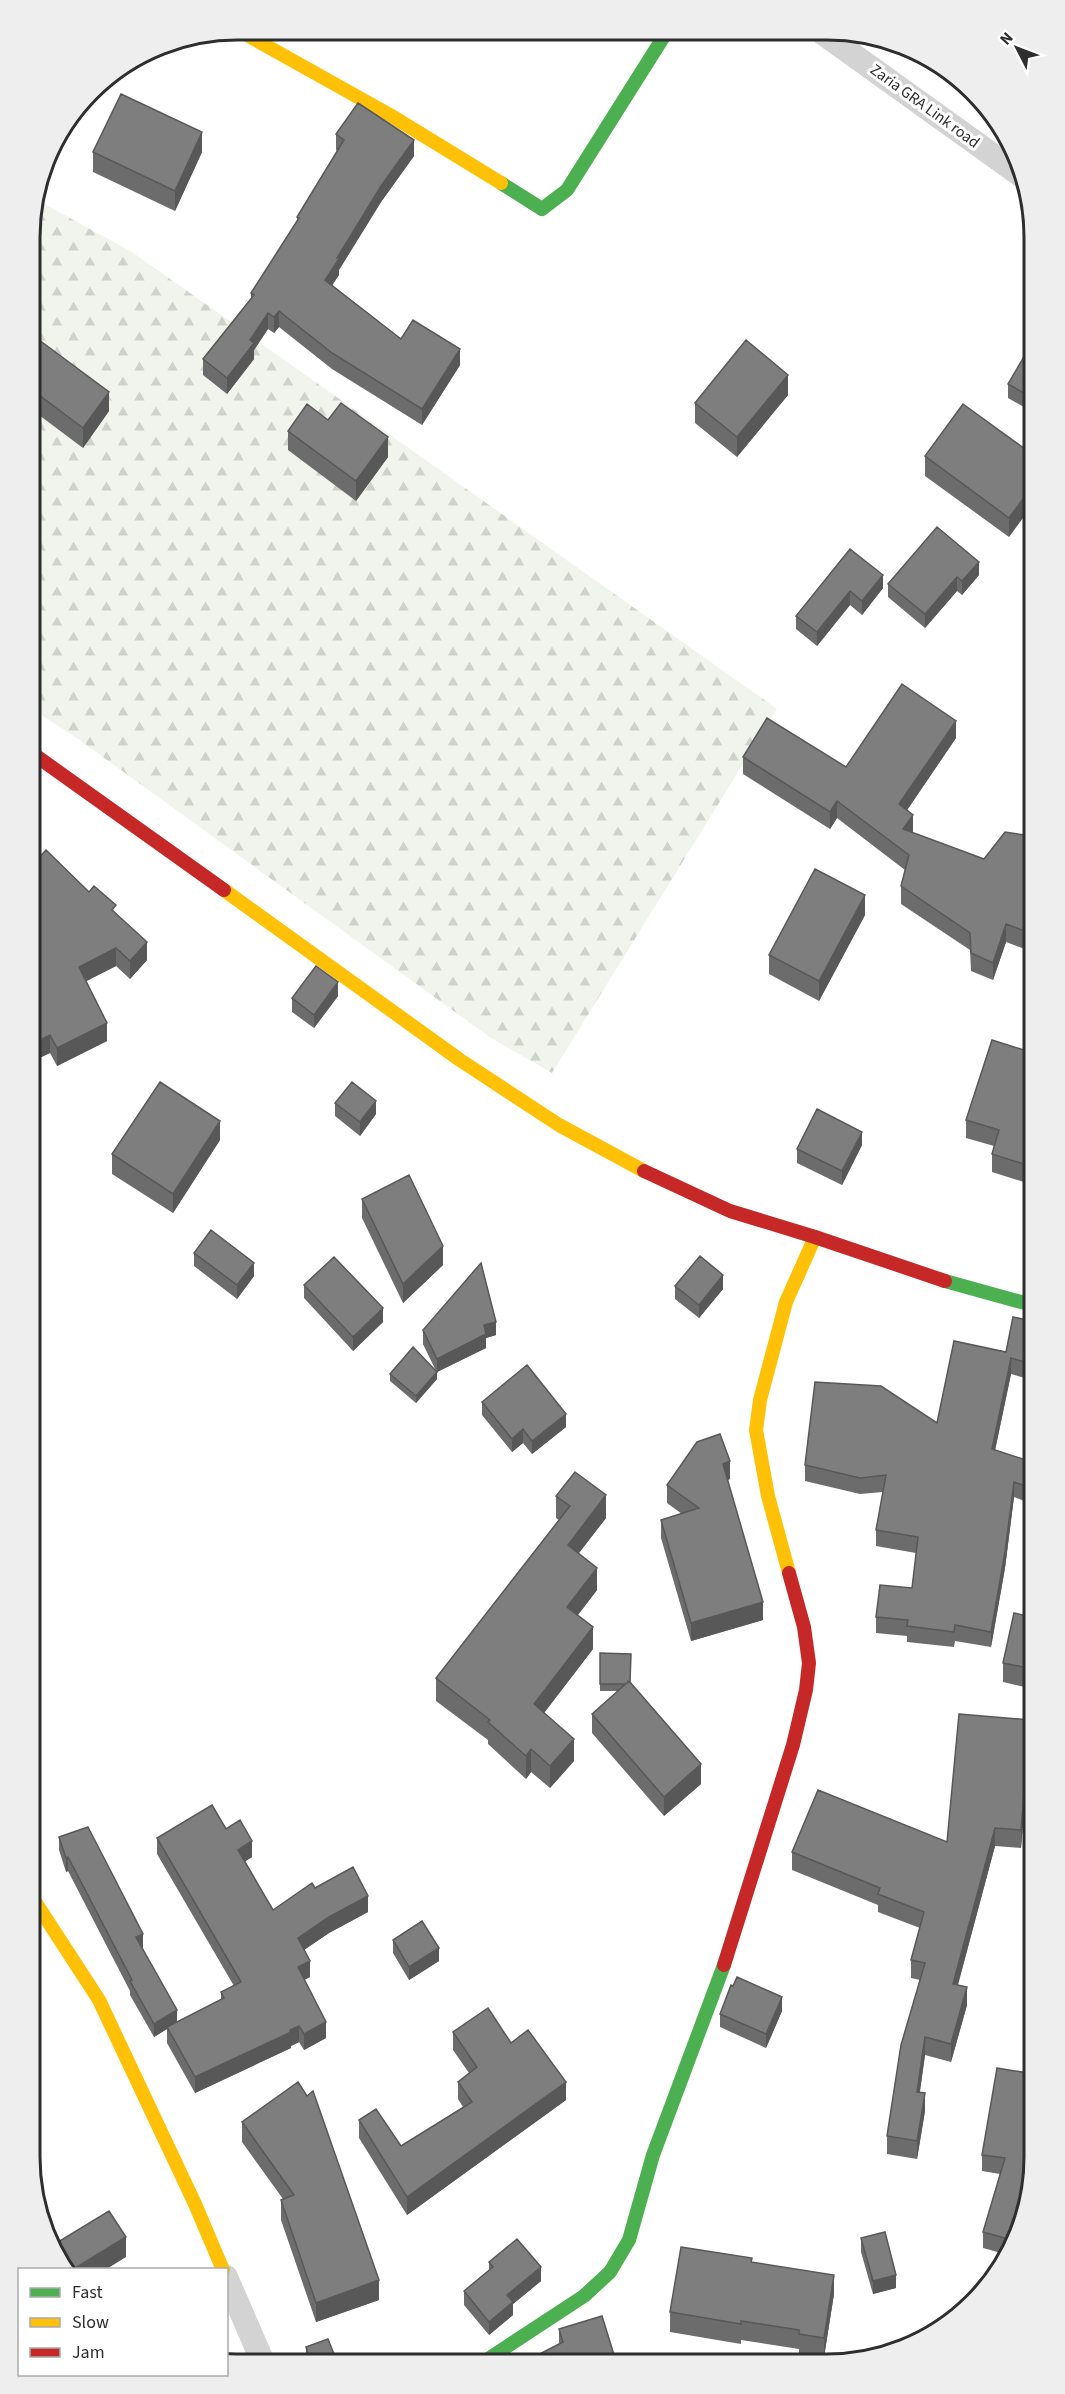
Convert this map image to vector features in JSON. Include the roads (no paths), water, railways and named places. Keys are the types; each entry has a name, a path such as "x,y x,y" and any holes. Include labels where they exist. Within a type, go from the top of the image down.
{"street":[{"path":"256,40 390,115 542,209 567,190 662,40"},
{"name":"Zaria GRA Link road","path":"833,40 1012,169"},
{"path":"41,759 460,1060 559,1125 640,1169 730,1211 962,1287 1024,1303"},
{"path":"496,2354 584,2296 610,2272 629,2240 653,2155 732,1946 794,1745 806,1690 809,1663 804,1627 768,1496 756,1430 760,1400 786,1302 815,1237"},
{"path":"40,1909 99,2000 195,2204 222,2268"},
{"path":"228,2282 259,2354"}]}
